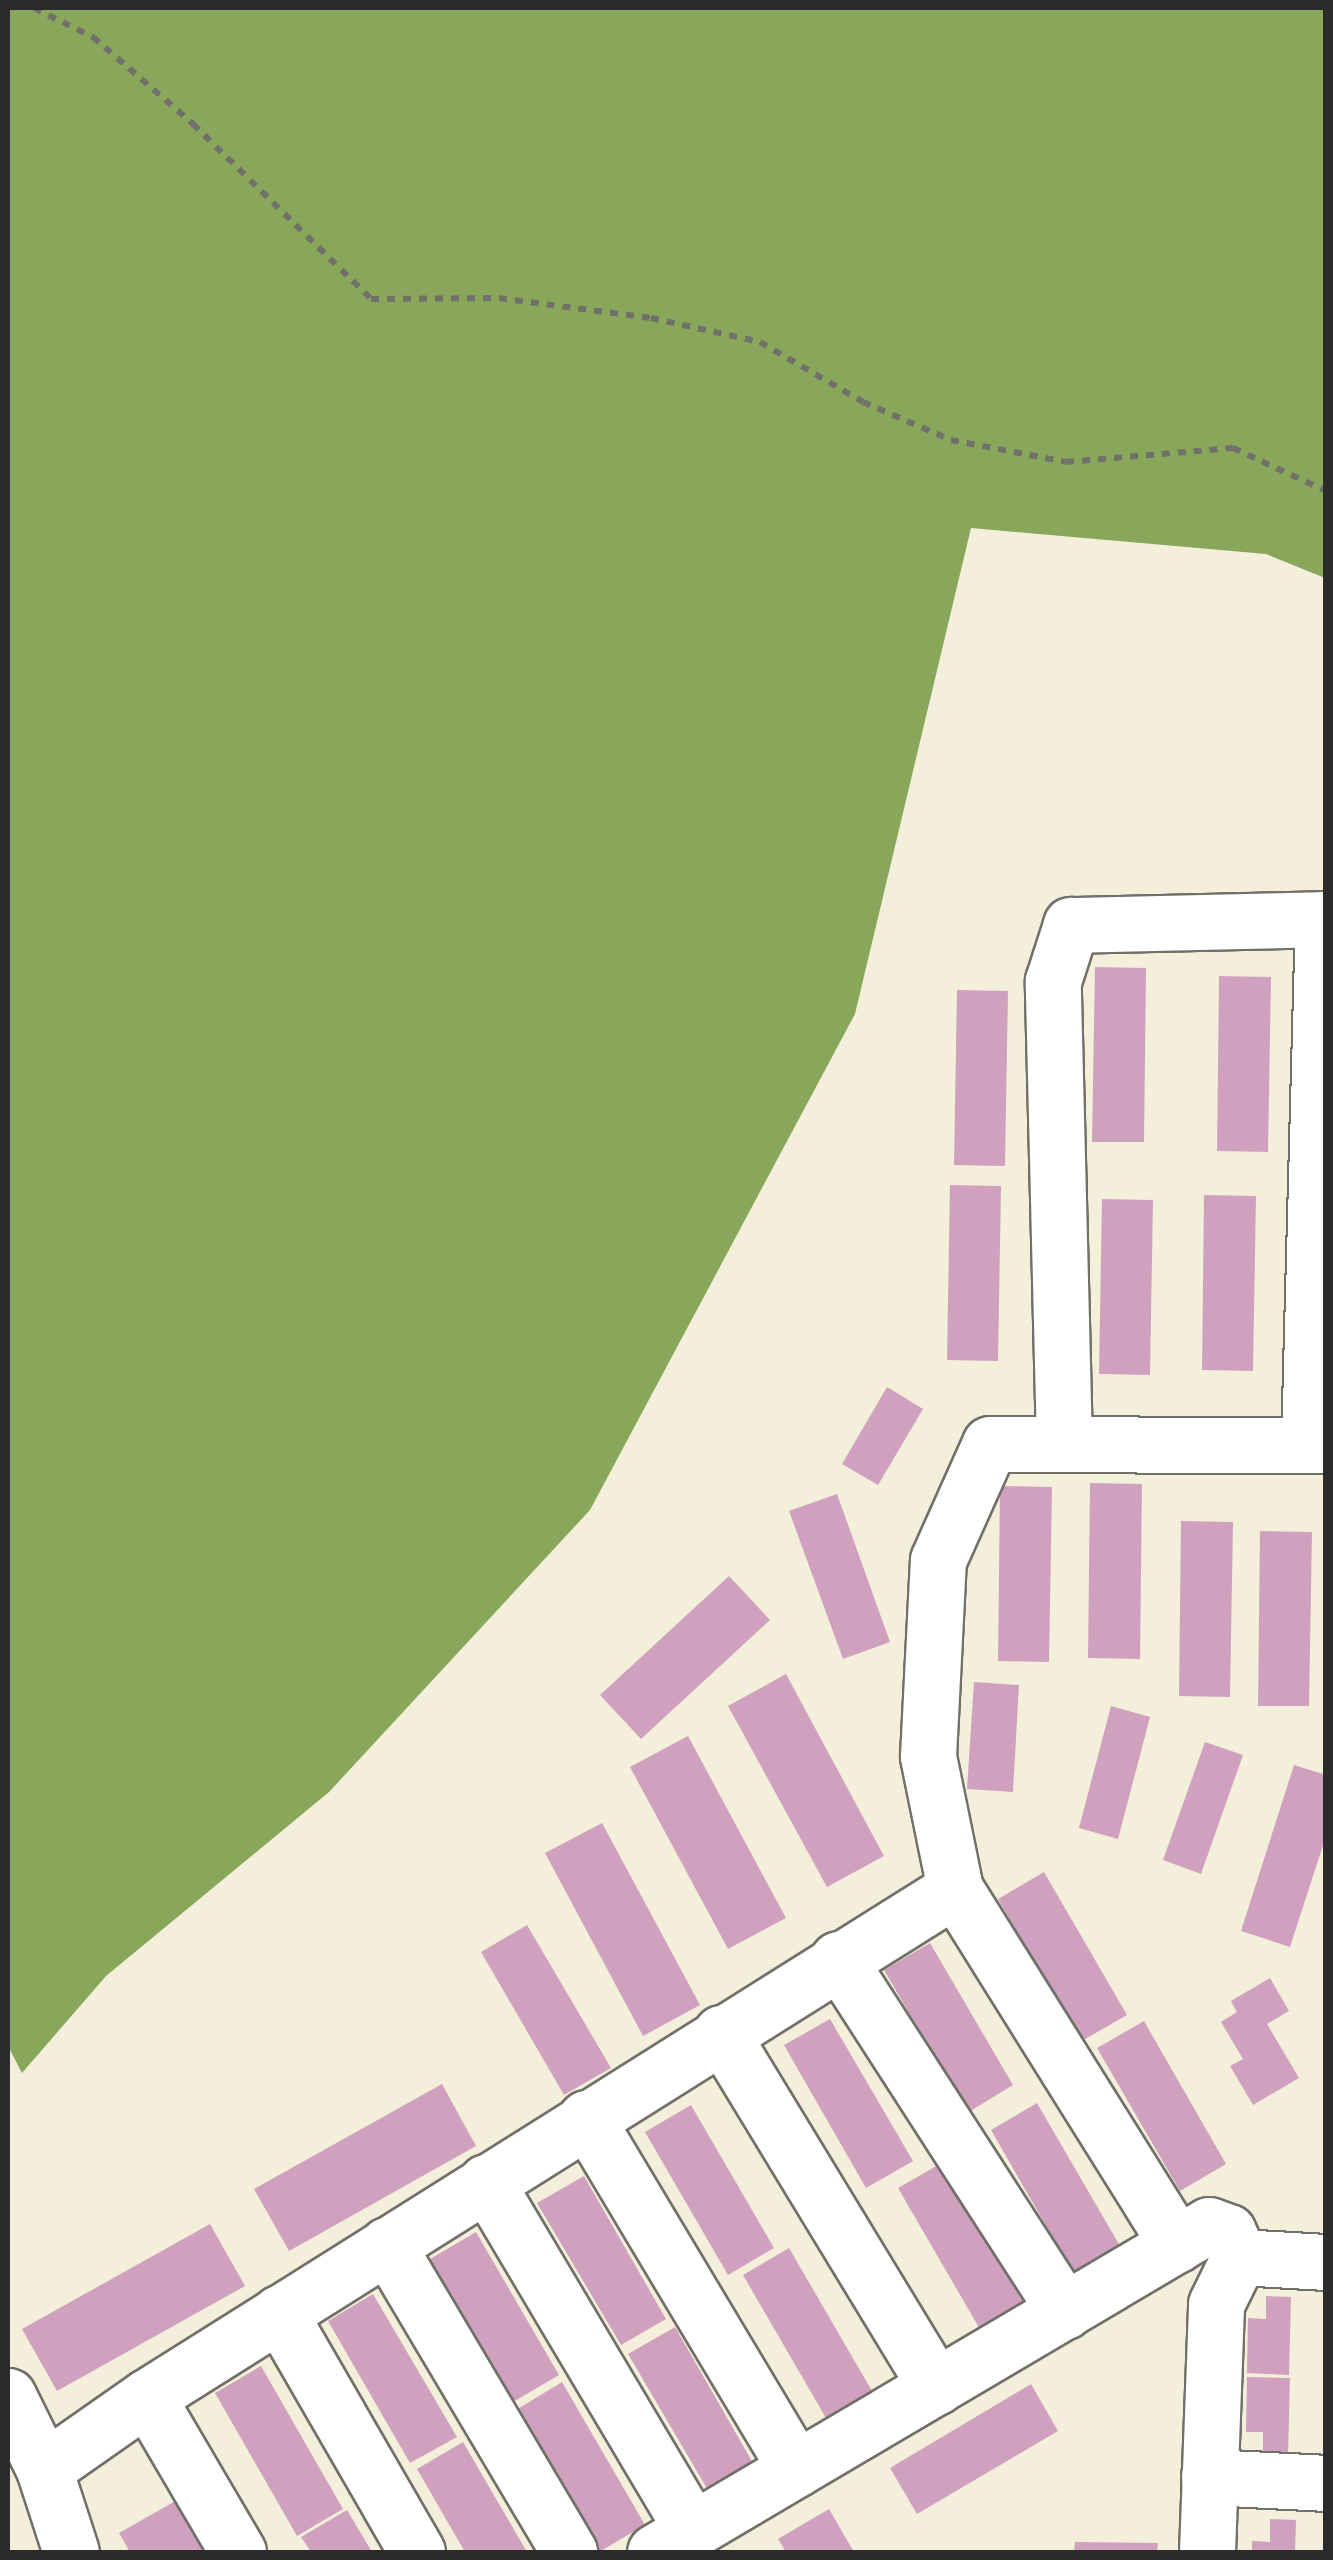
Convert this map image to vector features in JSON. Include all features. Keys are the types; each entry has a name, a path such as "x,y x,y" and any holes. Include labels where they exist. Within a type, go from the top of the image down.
{"street":[{"path":"1064,1444 1053,981 1071,925 1324,919 1317,1445 990,1444 938,1560 928,1756 956,1889 1176,2244"},
{"path":"44,2469 279,2313 838,1959 956,1889"},
{"path":"838,1959 1065,2311"},
{"path":"721,2033 936,2386"},
{"path":"586,2118 796,2469"},
{"path":"486,2182 674,2542 1208,2225 1228,2232 1239,2258 1216,2304 1206,2552"},
{"path":"387,2245 568,2552"},
{"path":"1239,2258 1326,2262"},
{"path":"279,2313 417,2552"},
{"path":"8,2396 44,2469 71,2552"},
{"path":"147,2398 238,2552"},
{"path":"1209,2477 1326,2483"}],"path":[{"path":"34,8 93,37 150,86 370,299 499,298 652,318 760,342 863,402 950,440 1066,462 1233,448 1326,491"}],"green space":[{"path":"8,8 1326,8 1325,578 1266,554 971,528 855,1014 590,1510 329,1792 106,1976 22,2073 8,2046"}],"building":[{"path":"1095,967 1146,968 1144,1142 1092,1142"},
{"path":"1219,976 1271,977 1268,1152 1217,1151"},
{"path":"957,990 1008,991 1005,1166 954,1165"},
{"path":"950,1185 1001,1186 998,1361 947,1360"},
{"path":"1204,1195 1256,1196 1253,1371 1202,1370"},
{"path":"1102,1199 1153,1200 1150,1375 1099,1374"},
{"path":"887,1387 923,1409 878,1485 842,1464"},
{"path":"1090,1483 1142,1484 1140,1659 1088,1658"},
{"path":"1000,1486 1052,1487 1049,1662 998,1661"},
{"path":"837,1494 890,1642 843,1659 789,1511"},
{"path":"1181,1521 1233,1522 1230,1697 1179,1696"},
{"path":"1260,1531 1312,1532 1309,1706 1258,1706"},
{"path":"729,1576 770,1620 641,1739 600,1695"},
{"path":"786,1674 884,1856 827,1887 728,1706"},
{"path":"974,1682 1019,1685 1013,1792 967,1789"},
{"path":"1111,1706 1150,1717 1118,1839 1079,1828"},
{"path":"688,1736 786,1918 728,1949 630,1767"},
{"path":"1205,1742 1243,1755 1201,1874 1163,1860"},
{"path":"1294,1765 1326,1775 1326,1836 1290,1947 1241,1931"},
{"path":"602,1823 700,2005 643,2036 545,1853"},
{"path":"1044,1872 1127,2015 1080,2042 998,1899"},
{"path":"527,1925 611,2068 564,2095 481,1952"},
{"path":"930,1943 1013,2085 967,2113 884,1970"},
{"path":"1270,1978 1289,2011 1267,2024 1299,2078 1253,2105 1230,2066 1243,2059 1221,2022 1237,2012 1231,2001"},
{"path":"830,2019 913,2161 866,2188 784,2045"},
{"path":"1144,2021 1226,2164 1180,2191 1097,2048"},
{"path":"442,2084 476,2146 289,2251 254,2189"},
{"path":"1037,2103 1120,2246 1073,2273 991,2130"},
{"path":"691,2105 774,2248 728,2275 645,2132"},
{"path":"945,2161 1027,2304 981,2331 898,2188"},
{"path":"584,2176 666,2319 621,2345 537,2203"},
{"path":"210,2224 245,2286 57,2391 22,2329"},
{"path":"476,2232 559,2375 513,2402 430,2259"},
{"path":"789,2248 872,2391 826,2418 743,2275"},
{"path":"373,2294 457,2437 410,2463 328,2321"},
{"path":"1266,2296 1291,2297 1289,2375 1247,2373 1248,2318 1266,2319"},
{"path":"675,2327 757,2470 712,2497 628,2354"},
{"path":"261,2366 343,2509 297,2536 215,2393"},
{"path":"1247,2377 1290,2378 1288,2456 1263,2455 1263,2432 1246,2432"},
{"path":"562,2382 645,2525 599,2552 516,2410"},
{"path":"1031,2384 1058,2431 917,2514 890,2468"},
{"path":"463,2442 527,2552 465,2552 417,2469"},
{"path":"186,2495 218,2552 130,2552 119,2533"},
{"path":"829,2509 854,2552 786,2552 778,2539"},
{"path":"347,2510 372,2552 311,2552 301,2537"},
{"path":"1270,2519 1296,2520 1295,2552 1252,2552 1252,2541 1270,2542"},
{"path":"1075,2542 1158,2543 1157,2552 1074,2552"}]}
